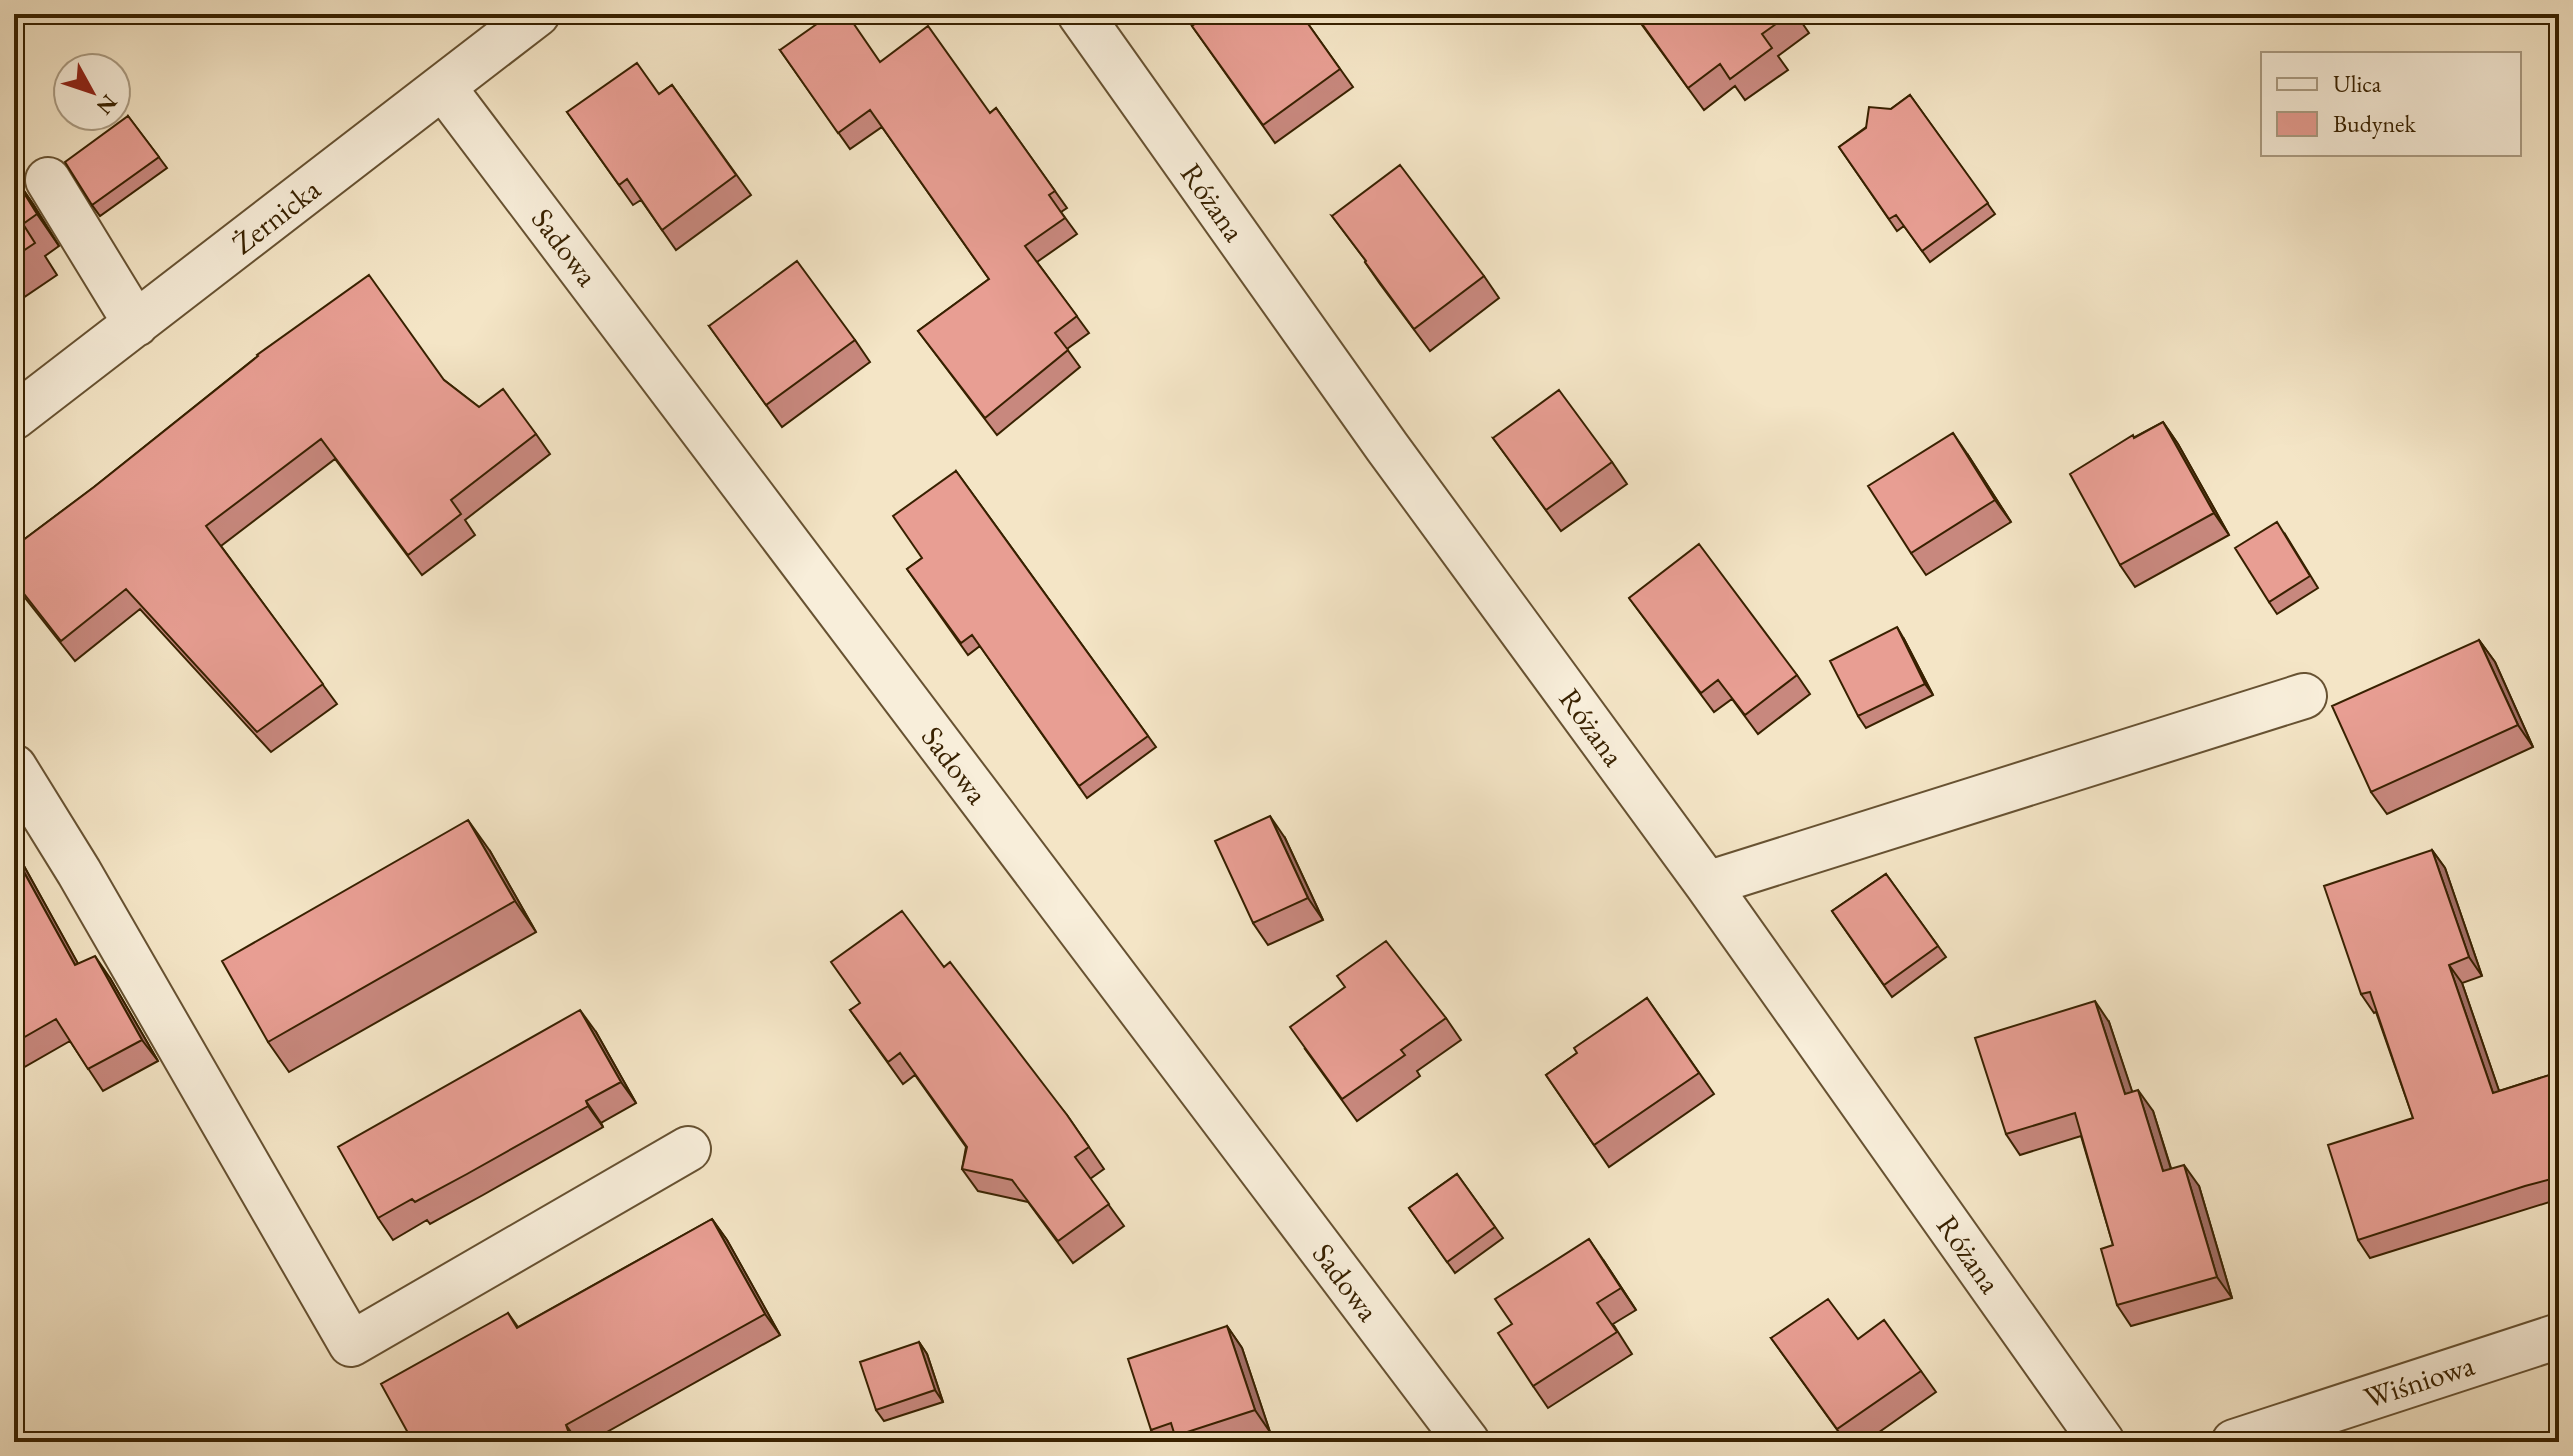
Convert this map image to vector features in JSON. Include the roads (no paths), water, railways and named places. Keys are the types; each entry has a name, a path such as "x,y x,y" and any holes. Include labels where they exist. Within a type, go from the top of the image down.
{"street":[{"name":"Żernicka","path":"14,417 537,14"},
{"name":"Różana","path":"1080,14 1387,447 1707,884 2102,1442"},
{"name":"Sadowa","path":"443,87 1467,1442"},
{"path":"48,180 136,324"},
{"path":"1707,884 2304,696"},
{"path":"14,767 79,872 351,1344 688,1149"},
{"name":"Wiśniowa","path":"2234,1442 2559,1336"}]}
